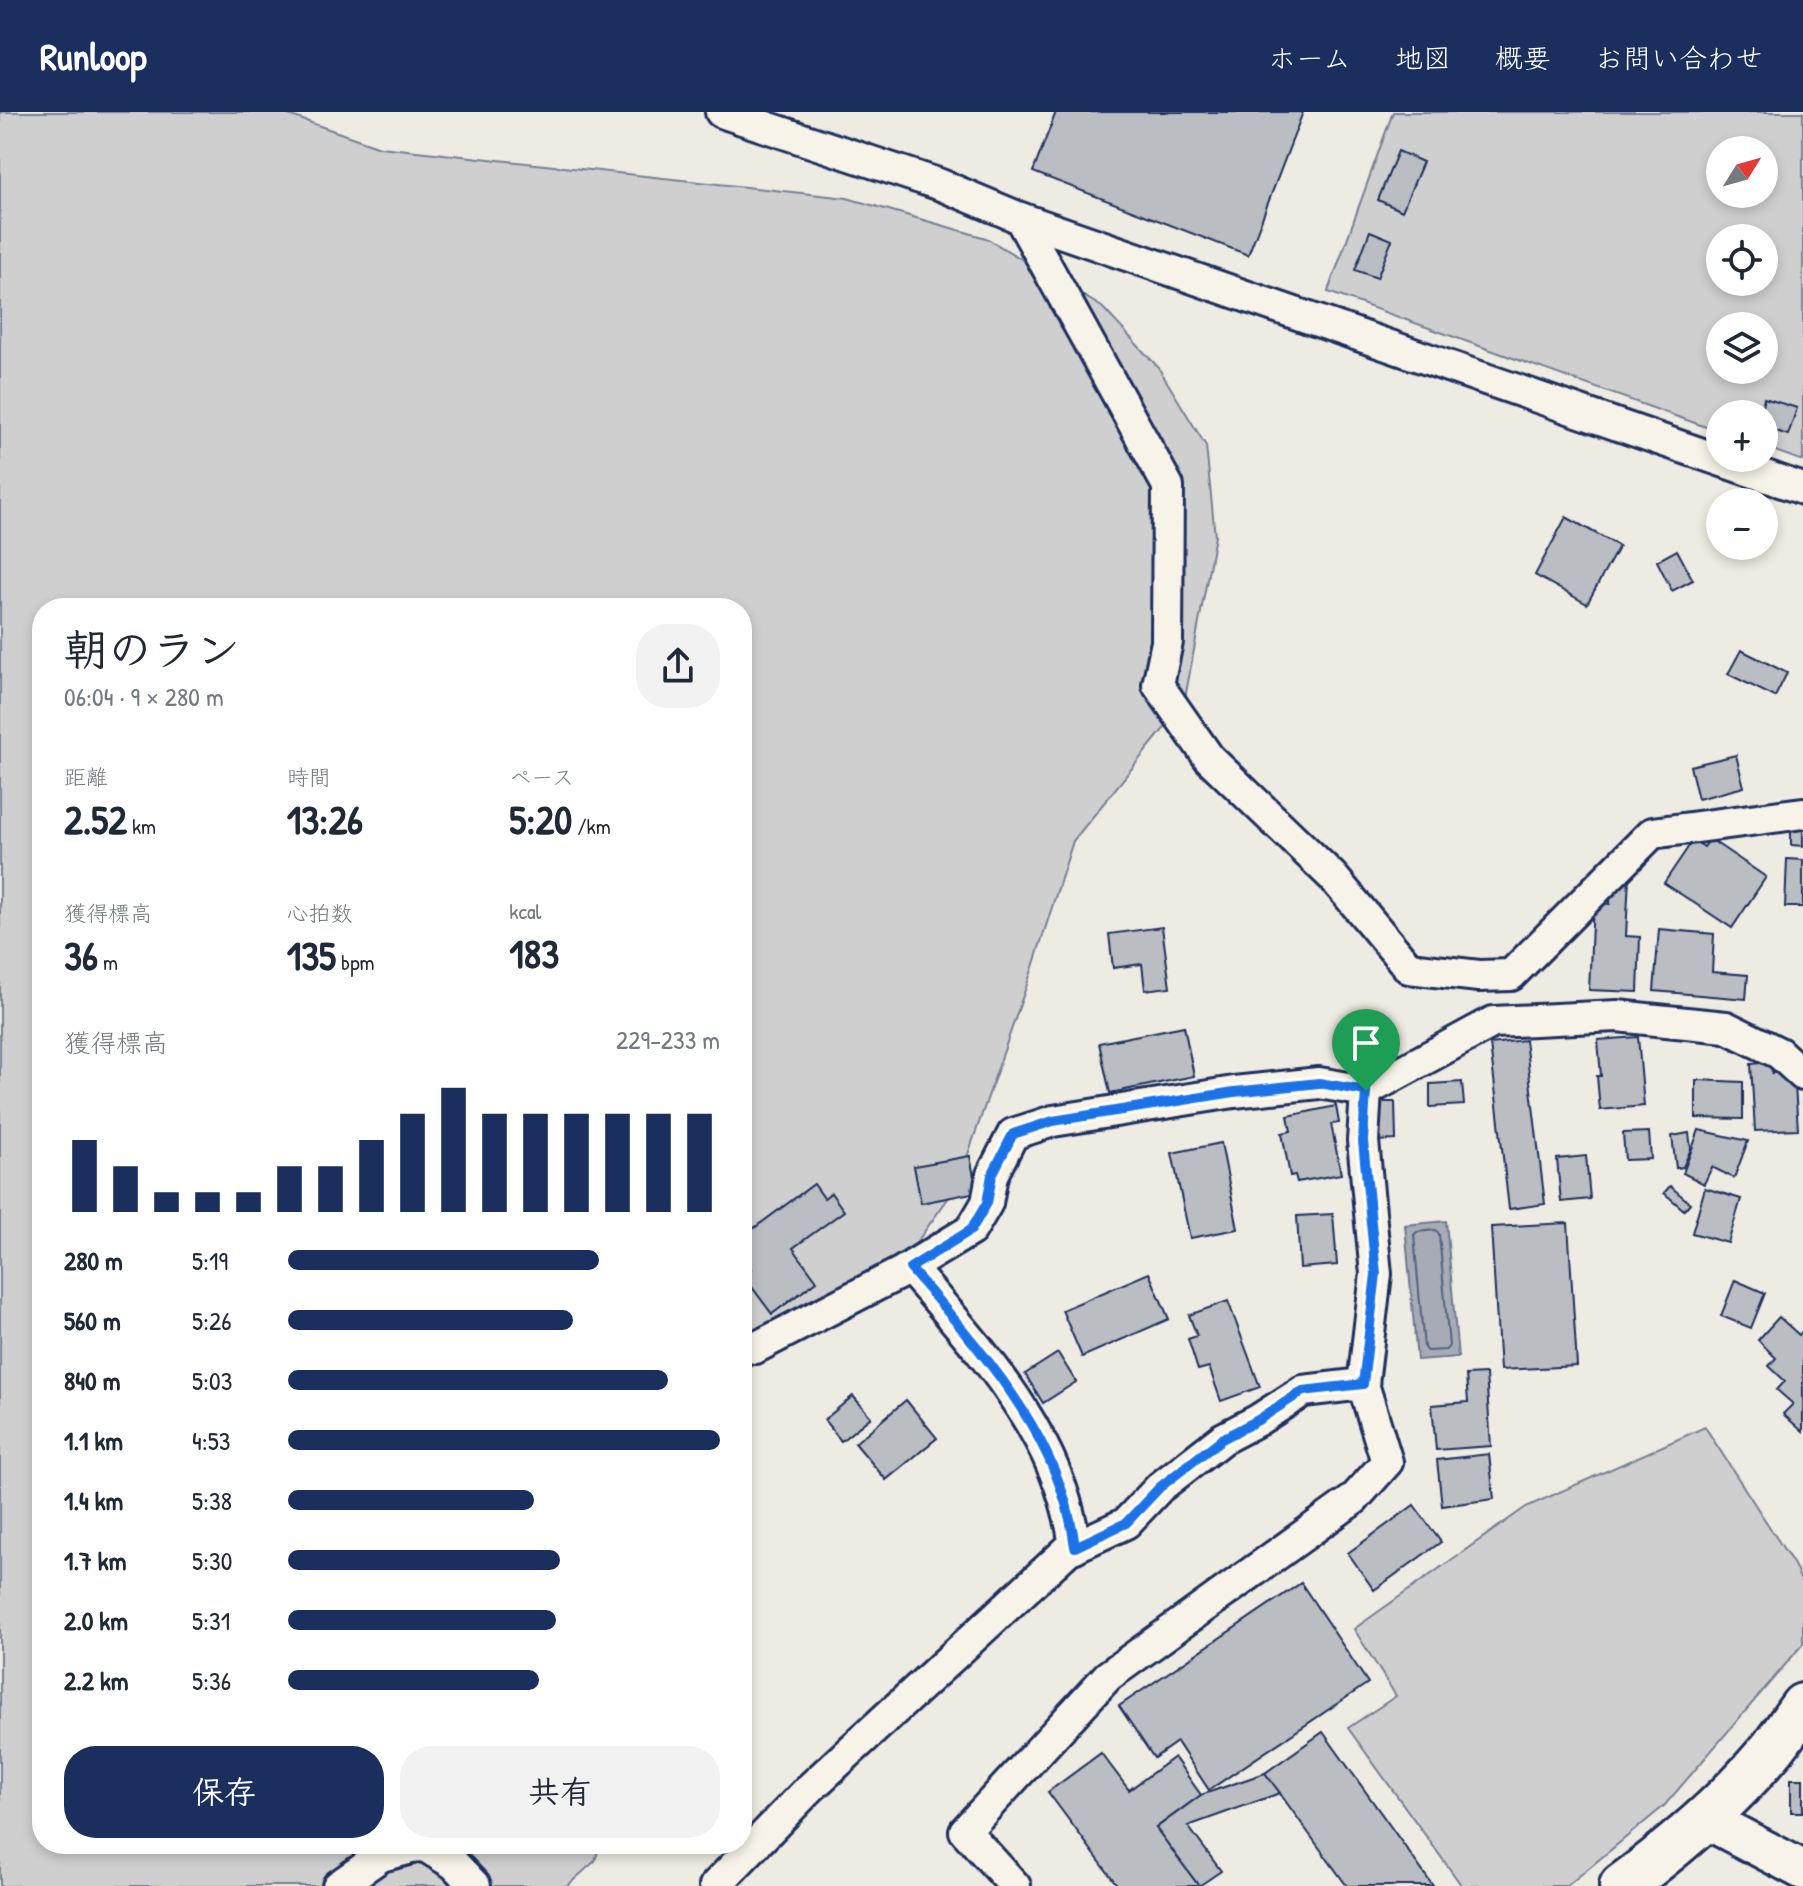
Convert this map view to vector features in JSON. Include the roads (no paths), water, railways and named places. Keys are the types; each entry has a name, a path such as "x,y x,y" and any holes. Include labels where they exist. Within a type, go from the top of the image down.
{"main road":[{"path":"1622,1886 1704,1818 1767,1756 1803,1706"}],"street":[{"path":"721,112 941,185 1020,218 1803,489"},
{"path":"1020,218 1168,486 1167,642 1158,685 1209,758 1333,877 1409,968 1479,976 1511,975 1652,833 1803,813"},
{"path":"755,1348 910,1268 971,1230 987,1203 992,1175 1013,1134 1053,1121 1234,1092 1319,1083 1366,1091 1493,1022 1617,1016 1726,1027 1779,1053 1803,1075"},
{"path":"1015,1886 965,1831 1108,1676 1354,1499 1387,1462 1363,1384 1376,1274 1363,1141 1366,1091"},
{"path":"910,1268 1020,1403 1059,1481 1072,1521 1075,1547"},
{"path":"752,1848 809,1789 1068,1550 1126,1523 1160,1487 1222,1439 1303,1391 1363,1384"},
{"path":"1704,1818 1803,1870"},
{"path":"338,1886 389,1854"},
{"path":"438,1854 454,1864 475,1886"},
{"path":"715,1886 746,1854"}],"water":[{"path":"1446,1221 1458,1357 1417,1360 1405,1225"}]}
